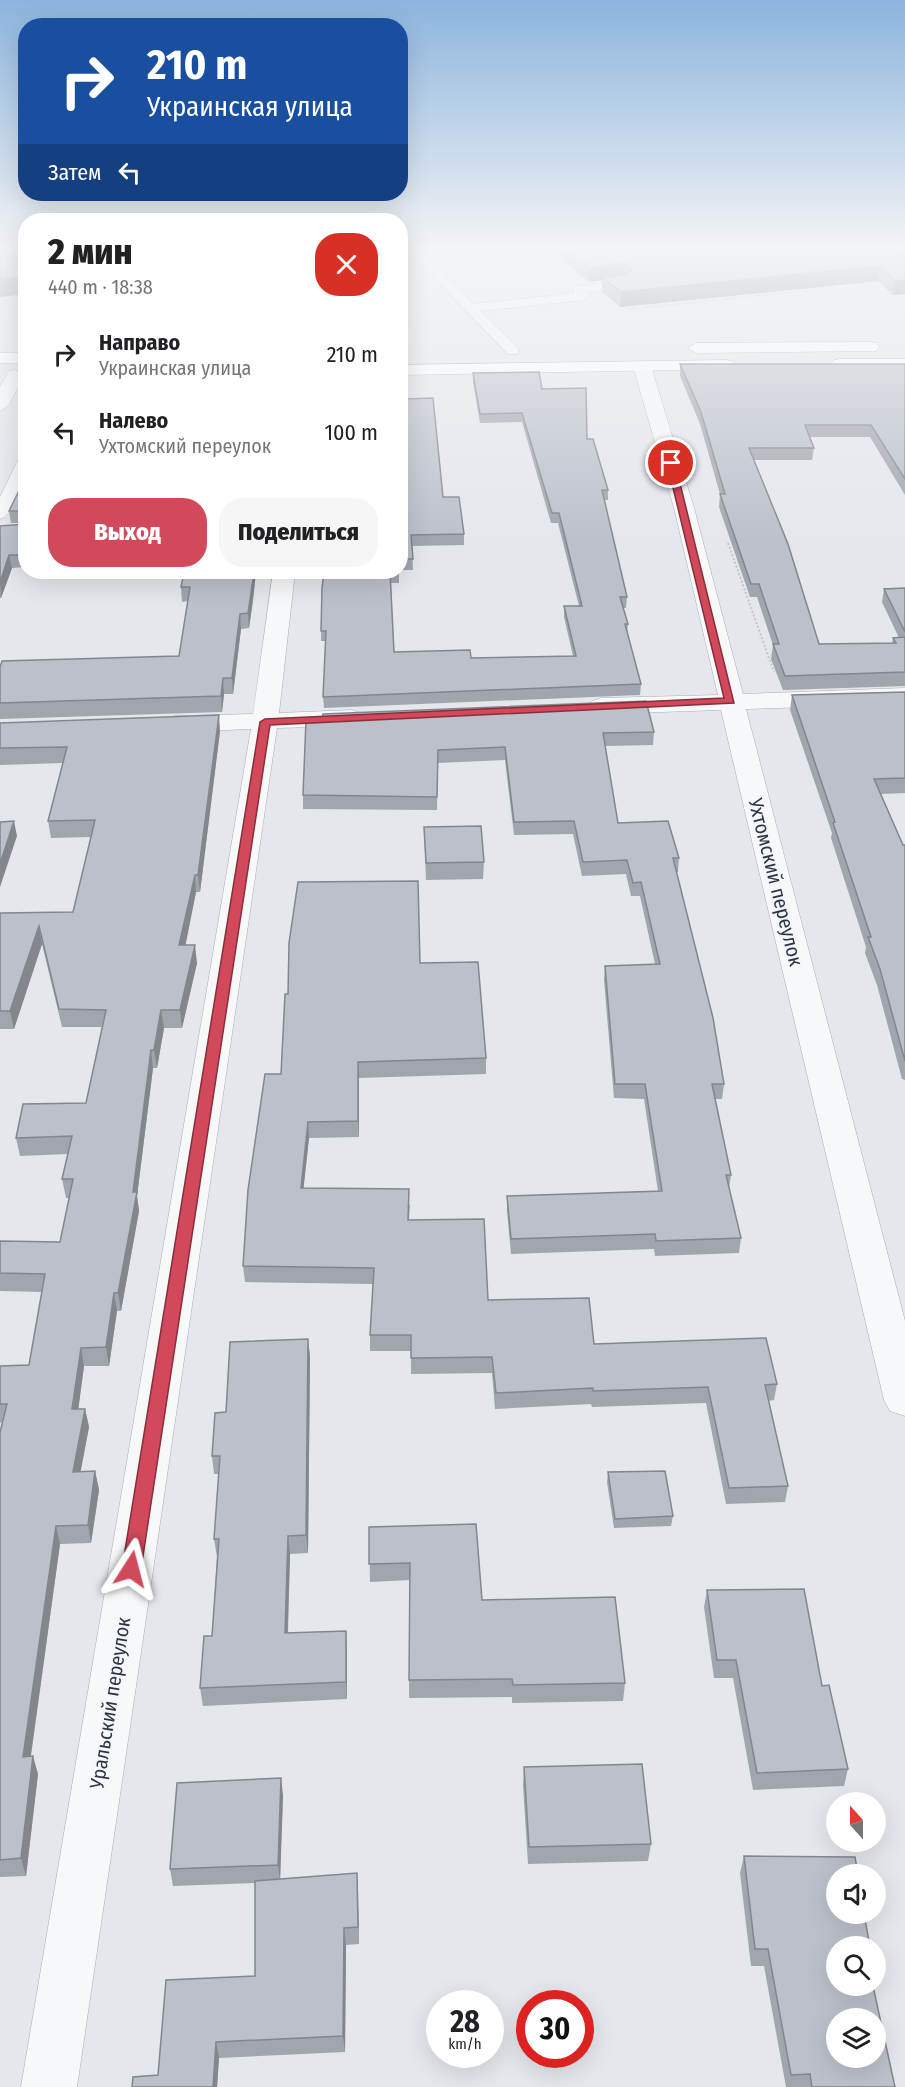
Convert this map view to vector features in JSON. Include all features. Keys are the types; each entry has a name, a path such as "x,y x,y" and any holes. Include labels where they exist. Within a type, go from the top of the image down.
{"main road":[{"path":"490,351 531,350"},
{"path":"599,350 900,362"},
{"path":"0,358 18,358"},
{"path":"408,370 900,362"}],"street":[{"name":"Ухтомский переулок","path":"642,366 684,508 905,1400"},
{"path":"0,405 14,375"},
{"name":"Уральский переулок","path":"50,2087 265,722 283,579"},
{"path":"575,708 730,700 905,696"},
{"path":"150,725 373,717"}],"lane":[{"path":"507,345 513,351"},
{"path":"0,514 18,477"}],"path":[{"path":"728,541 783,699"}],"building":[{"path":"680,364 905,364 905,479 871,425 805,425 814,448 749,448 788,544 819,644 896,643 893,638 905,637 905,672 785,676 773,644 779,644 759,584 751,584 720,494 725,494 701,412"},
{"path":"539,372 542,389 586,388 587,439 593,439 608,490 602,490 627,597 620,597 641,684 323,697 326,631 321,631 323,579 390,579 394,652 470,650 471,658 576,656 564,606 582,606 559,513 552,513 522,413 480,414 473,373"},
{"path":"433,398 443,497 459,497 464,534 411,535 413,559 408,559 408,399"},
{"path":"18,492 18,511 9,511"},
{"path":"18,525 18,555 9,555 0,582 0,526"},
{"path":"183,579 253,579 248,613 240,614 232,678 223,678 221,696 0,703 2,661 179,656 190,587 181,587"},
{"path":"905,588 905,632 884,589"},
{"path":"905,692 905,778 874,779 903,845 905,845 905,1061 880,969 868,937 871,937 792,695"},
{"path":"646,701 654,732 603,733 618,823 668,821 679,858 673,858 713,1018 724,1084 712,1084 731,1175 726,1175 741,1238 656,1241 655,1234 511,1239 507,1196 662,1191 645,1084 615,1084 605,966 660,964 641,882 633,883 627,860 583,862 574,821 514,822 505,747 438,750 437,797 303,795 306,720 322,719 323,714"},
{"path":"219,715 198,875 195,875 179,945 195,945 180,1010 161,1010 154,1050 151,1050 133,1192 137,1192 118,1293 114,1293 106,1347 81,1348 72,1409 85,1409 73,1472 95,1471 88,1525 56,1526 23,1757 33,1756 21,1858 0,1860 0,1432 7,1404 0,1404 0,1366 29,1365 45,1274 0,1273 0,1241 60,1242 73,1179 62,1179 72,1136 16,1138 23,1104 86,1103 106,1010 59,1009 39,926 10,1011 0,1011 0,913 73,912 95,820 48,821 67,747 0,748 0,723"},
{"path":"14,821 0,864 0,822"},
{"path":"481,826 484,862 426,863 424,827"},
{"path":"418,881 420,963 478,962 486,1058 358,1062 358,1121 308,1122 301,1188 409,1189 408,1220 484,1219 488,1300 589,1298 594,1344 766,1338 777,1384 765,1385 788,1486 729,1488 708,1387 593,1391 593,1388 496,1393 492,1357 411,1358 411,1335 370,1335 374,1268 243,1266 248,1190 265,1074 281,1074 285,994 288,994 289,943 298,882"},
{"path":"308,1339 306,1535 288,1536 285,1633 346,1631 346,1682 200,1688 204,1636 212,1636 219,1539 214,1539 220,1456 212,1456 215,1413 226,1412 230,1342"},
{"path":"665,1471 673,1516 615,1519 608,1472"},
{"path":"476,1524 482,1600 615,1597 625,1683 513,1685 512,1679 409,1680 410,1563 369,1564 369,1527"},
{"path":"804,1589 822,1686 829,1685 848,1769 757,1773 736,1660 717,1660 707,1590"},
{"path":"642,1764 651,1844 529,1847 524,1767"},
{"path":"281,1778 278,1865 170,1869 177,1783"},
{"path":"744,1856 855,1857 856,1864 826,1864 826,1924 866,1924 868,1936 826,1936 826,1996 875,1996 878,2008 826,2008 826,2068 886,2068 886,2046 895,2087 812,2087 810,2074 791,2075 768,1949 755,1949"},
{"path":"357,1873 358,1927 344,1928 343,2036 216,2042 213,2087 132,2087 133,2077 158,2075 166,1980 255,1976 255,1881"}],"route":[{"path":"131,1569 265,722 730,700 671,463"}]}
